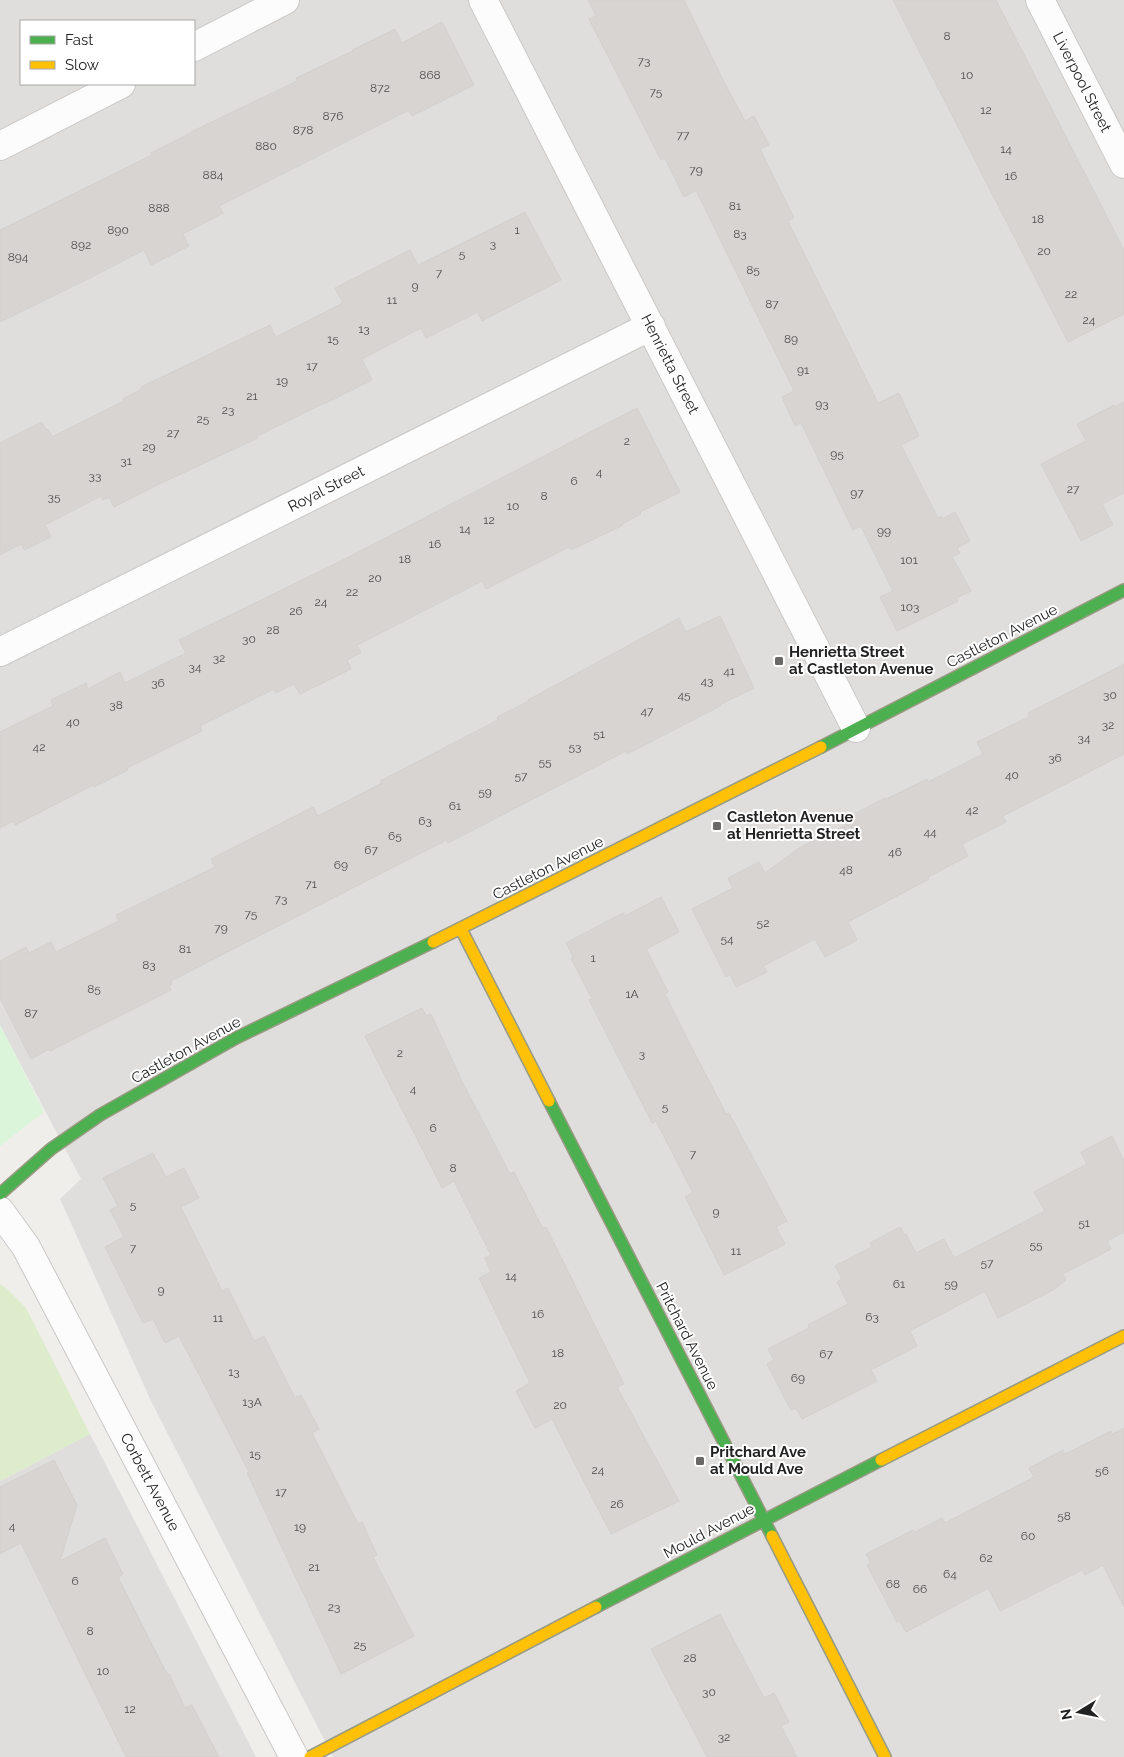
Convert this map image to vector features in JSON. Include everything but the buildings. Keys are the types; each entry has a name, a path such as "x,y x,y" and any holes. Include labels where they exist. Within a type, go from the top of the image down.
{"street":[{"path":"195,46 285,0"},
{"name":"Henrietta Street","path":"483,0 856,728"},
{"name":"Liverpool Street","path":"1040,0 1124,164"},
{"path":"0,146 119,85"},
{"name":"Royal Street","path":"0,652 651,326"},
{"name":"Castleton Avenue","path":"0,1194 51,1149 100,1115 236,1038 461,929 1124,590"},
{"name":"Pritchard Avenue","path":"461,929 885,1757"},
{"name":"Corbett Avenue","path":"0,1211 26,1247 294,1757"},
{"name":"Mould Avenue","path":"310,1757 764,1519 1124,1336"}],"shaded area":[{"path":"0,0 1124,0 1124,1757 333,1757 150,1399 60,1199 81,1179 0,1025"},
{"path":"90,1434 256,1757 0,1757 0,1481"}],"green space":[{"path":"0,1025 44,1112 0,1146"},
{"path":"0,1284 26,1308 90,1434 0,1481"}],"traffic: fast":[{"path":"821,747 1124,590"},
{"path":"0,1194 51,1149 100,1115 236,1038 433,942"},
{"path":"549,1101 772,1536"},
{"path":"596,1607 881,1460"}],"traffic: slow":[{"path":"433,942 821,747"},
{"path":"461,929 549,1101"},
{"path":"881,1460 1124,1336"},
{"path":"772,1536 885,1757"},
{"path":"310,1757 596,1607"}],"place":[{"name":"Henrietta Street at Castleton Avenue","path":"779,661"},
{"name":"Castleton Avenue at Henrietta Street","path":"717,826"},
{"name":"Pritchard Ave at Mould Ave","path":"700,1461"}]}
